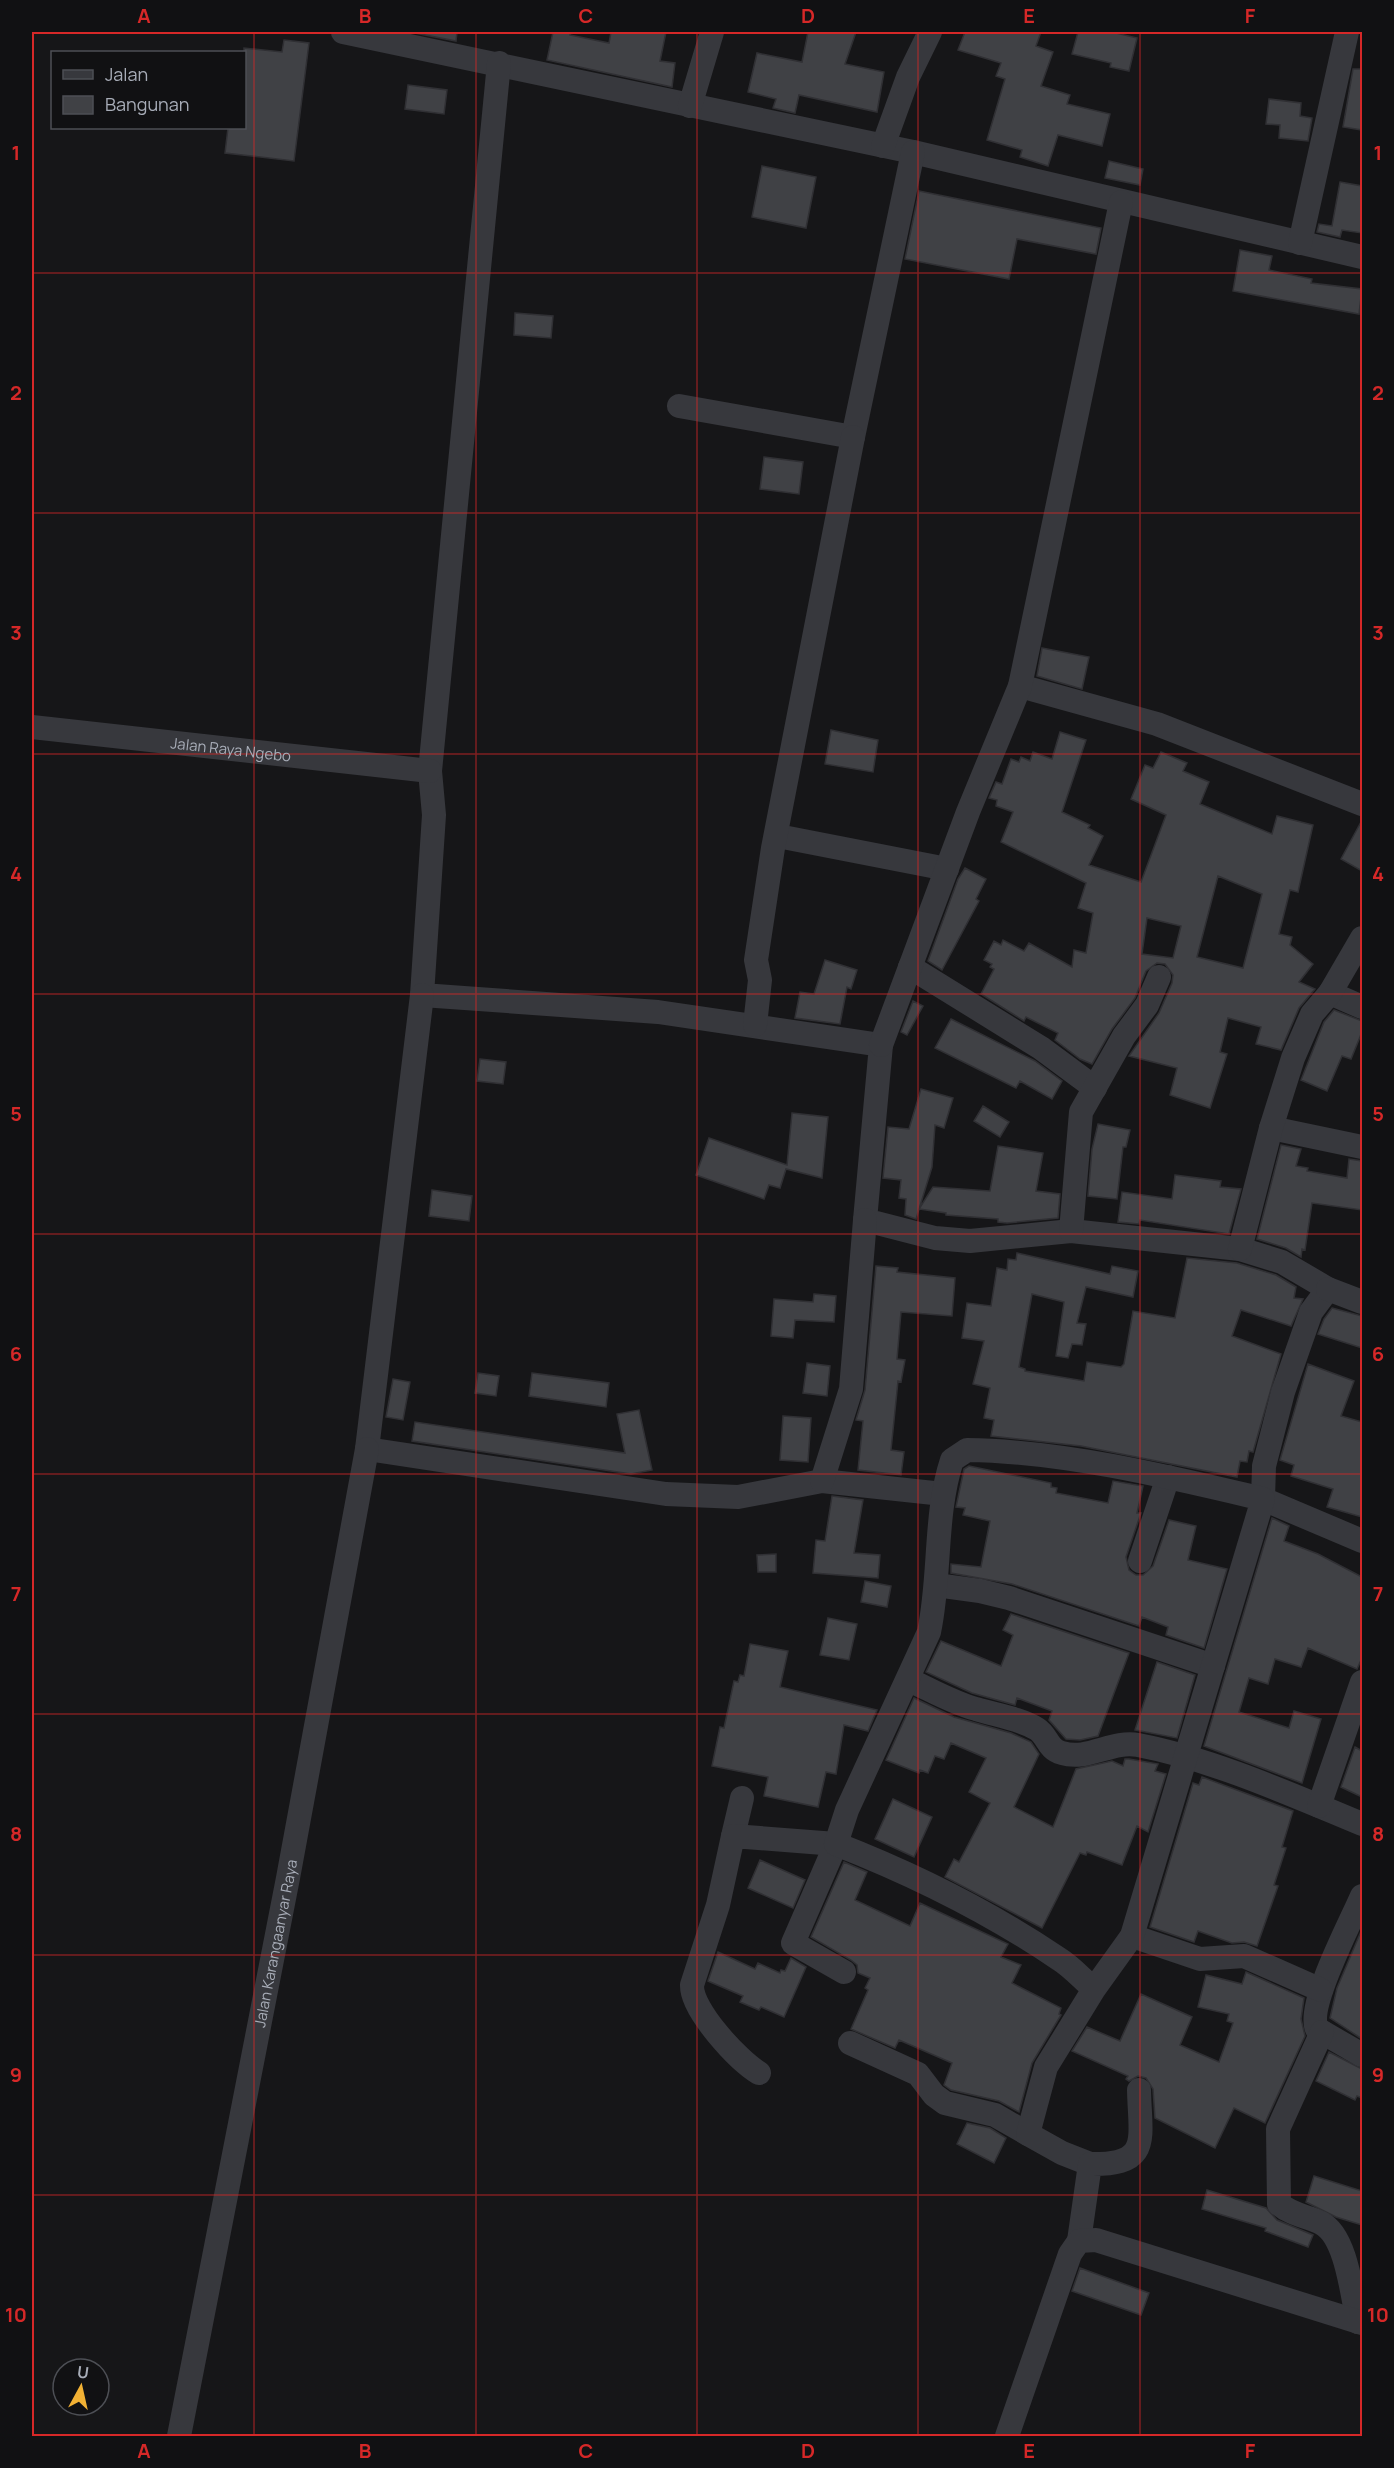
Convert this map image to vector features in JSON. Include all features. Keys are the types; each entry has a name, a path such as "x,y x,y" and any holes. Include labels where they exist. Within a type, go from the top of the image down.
{"street":[{"path":"343,32 388,36 690,106 913,152 1362,257"},
{"path":"690,106 712,32"},
{"path":"883,146 908,77 930,32"},
{"path":"1300,243 1347,32"},
{"name":"Jalan Karangaanyar Raya","path":"180,2436 288,1878 367,1449 422,995 435,815 430,771 499,63"},
{"path":"755,1025 760,980 756,960 773,848 853,437 913,152"},
{"path":"822,1481 851,1389 881,1045 947,869 1020,686 1121,202"},
{"path":"679,406 853,437"},
{"path":"1020,686 1157,724 1362,804"},
{"name":"Jalan Raya Ngebo","path":"32,727 430,771"},
{"path":"788,838 947,869"},
{"path":"1240,1249 1271,1128 1308,1022 1330,993 1362,938"},
{"path":"910,967 1041,1048 1095,1088"},
{"path":"1071,1231 1078,1120 1124,1036 1147,1005 1159,977"},
{"path":"1330,993 1362,1007"},
{"path":"422,995 658,1012 881,1045"},
{"path":"1271,1128 1362,1147"},
{"path":"865,1220 935,1238 970,1241 1071,1231 1240,1249 1282,1262 1328,1289 1362,1302"},
{"path":"1028,2134 1046,2067 1094,1989 1132,1936 1263,1499 1264,1466 1283,1392 1311,1312 1328,1289"},
{"path":"367,1449 666,1494 738,1497 822,1481 943,1494"},
{"path":"844,1972 794,1943 836,1844 847,1810 909,1680 929,1632 936,1585 943,1494 952,1460 967,1450 1058,1459 1168,1477 1263,1499 1362,1542"},
{"path":"1140,1561 1168,1477"},
{"path":"936,1585 980,1591 1009,1598 1213,1666"},
{"path":"909,1680 974,1709 991,1711 1036,1729 1049,1747 1065,1754 1084,1754 1128,1743 1186,1757 1362,1824"},
{"path":"1319,1806 1362,1682"},
{"path":"742,1798 718,1905 692,1994 699,2009 728,2044 745,2064 759,2073"},
{"path":"733,1836 836,1844 936,1889 1001,1924 1061,1960 1094,1989"},
{"path":"1362,1896 1321,1990 1313,2021 1322,2032 1362,2055"},
{"path":"1132,1936 1200,1959 1244,1956 1321,1990"},
{"path":"1322,2032 1278,2129 1279,2204 1289,2212 1323,2224 1336,2239 1345,2262 1360,2322"},
{"path":"849,2043 918,2074 934,2095 945,2103 995,2115 1062,2153 1090,2164 1118,2163 1135,2154 1140,2142 1139,2090"},
{"path":"1007,2436 1070,2254 1079,2241 1090,2164"},
{"path":"1079,2241 1096,2240 1360,2322"}],"building":[{"path":"410,32 457,32 456,41"},
{"path":"553,32 571,32 570,35 609,43 611,32 666,32 660,61 675,63 672,87 547,60"},
{"path":"808,32 856,32 845,64 884,72 877,112 799,95 795,113 773,108 776,99 748,92 757,53 802,62"},
{"path":"965,32 1041,32 1036,46 1053,52 1041,86 1070,95 1067,104 1110,114 1102,146 1058,135 1048,166 1020,157 1022,150 987,140 1005,79 996,76 1001,63 958,50"},
{"path":"1078,32 1112,32 1137,38 1129,71 1110,67 1111,63 1072,54"},
{"path":"284,40 309,43 294,161 225,153 228,129 246,129 246,51 244,48 282,52"},
{"path":"1353,69 1362,69 1362,130 1343,127"},
{"path":"408,85 447,90 444,114 405,109"},
{"path":"1269,99 1301,103 1300,116 1312,118 1308,141 1279,138 1280,125 1266,124"},
{"path":"1109,161 1143,169 1140,185 1105,178"},
{"path":"762,166 816,177 806,228 752,217"},
{"path":"1340,182 1362,186 1362,233 1342,230 1340,237 1317,232 1319,224 1332,226"},
{"path":"919,191 1101,228 1096,254 1017,239 1009,279 905,259"},
{"path":"1240,250 1272,256 1269,270 1312,279 1311,283 1362,289 1359,314 1233,291"},
{"path":"515,313 553,316 551,338 514,335"},
{"path":"764,457 803,462 799,494 760,489"},
{"path":"1042,648 1089,657 1082,689 1037,676"},
{"path":"831,730 878,740 873,772 825,764"},
{"path":"1060,732 1086,740 1062,812 1090,825 1088,828 1103,836 1089,865 1141,882 1166,815 1131,799 1145,765 1153,768 1161,752 1187,763 1183,771 1209,782 1200,804 1272,834 1277,816 1313,825 1298,892 1290,890 1279,934 1292,937 1290,945 1313,964 1299,982 1315,989 1299,1008 1281,1050 1256,1044 1261,1027 1228,1018 1220,1052 1227,1054 1210,1108 1170,1095 1177,1068 1129,1056 1159,1013 1172,983 1173,975 1165,964 1157,963 1146,971 1135,998 1112,1029 1092,1064 1080,1059 1055,1040 1058,1033 1026,1017 1024,1021 981,994 994,969 990,967 992,964 984,960 994,941 1001,945 1003,940 1024,951 1029,943 1072,967 1074,950 1086,953 1093,913 1078,908 1086,883 1001,842 1013,812 996,806 997,800 989,798 996,782 1002,784 1011,759 1019,762 1021,757 1030,761 1033,752 1052,759","holes":["1218,876 1262,894 1243,968 1197,957","1147,918 1181,926 1173,958 1142,954"]},
{"path":"1362,820 1362,871 1341,859"},
{"path":"965,868 986,879 976,899 979,901 942,970 928,961 958,879"},
{"path":"825,960 857,970 851,989 847,987 840,1024 795,1018 800,992 814,994"},
{"path":"913,1001 923,1006 907,1035 901,1032"},
{"path":"1334,1010 1362,1021 1362,1032 1351,1059 1342,1056 1327,1091 1301,1080 1324,1022"},
{"path":"951,1019 1035,1061 1062,1081 1052,1099 1020,1081 1016,1088 935,1048"},
{"path":"480,1059 506,1062 503,1084 477,1081"},
{"path":"921,1089 953,1098 944,1128 935,1125 932,1167 916,1219 905,1215 906,1199 899,1198 901,1180 883,1178 888,1127 909,1129"},
{"path":"983,1106 1009,1122 1000,1137 974,1121"},
{"path":"792,1113 828,1117 822,1178 786,1169 780,1188 769,1185 764,1199 696,1175 709,1138 787,1165"},
{"path":"1098,1124 1130,1130 1126,1147 1123,1147 1117,1199 1088,1196 1092,1149"},
{"path":"1281,1145 1301,1149 1296,1166 1308,1168 1307,1171 1347,1178 1349,1159 1362,1161 1362,1210 1312,1203 1305,1250 1302,1249 1301,1257 1286,1248 1257,1239"},
{"path":"998,1146 1043,1153 1036,1191 1060,1194 1058,1218 1007,1223 998,1222 998,1219 946,1215 946,1213 919,1209 933,1187 990,1191"},
{"path":"1175,1175 1221,1181 1220,1187 1241,1189 1229,1234 1140,1220 1139,1224 1118,1222 1122,1192 1172,1199"},
{"path":"432,1190 472,1196 469,1221 429,1216"},
{"path":"1017,1253 1110,1274 1112,1266 1138,1271 1133,1297 1086,1287 1077,1323 1086,1324 1082,1345 1072,1344 1068,1358 1056,1356 1064,1302 1032,1294 1019,1367 1025,1371 1084,1381 1087,1362 1121,1367 1124,1364 1133,1311 1175,1318 1187,1258 1237,1263 1276,1275 1296,1287 1294,1298 1303,1299 1291,1326 1241,1310 1232,1336 1281,1354 1253,1452 1249,1451 1247,1462 1240,1461 1237,1477 1081,1446 991,1436 994,1420 984,1418 990,1388 973,1384 984,1341 962,1338 967,1303 991,1306 997,1268 1007,1270 1008,1259 1016,1260"},
{"path":"876,1266 898,1268 897,1272 955,1278 952,1316 901,1312 897,1359 905,1360 901,1382 898,1381 891,1450 904,1452 901,1475 858,1470 863,1421 856,1420 865,1390"},
{"path":"814,1294 836,1296 834,1322 795,1320 793,1338 771,1336 774,1299 813,1302"},
{"path":"1332,1308 1362,1316 1362,1348 1318,1334 1324,1319"},
{"path":"807,1363 830,1366 827,1396 803,1393"},
{"path":"1308,1364 1354,1381 1341,1416 1362,1422 1362,1517 1327,1507 1333,1489 1291,1476 1294,1465 1280,1460"},
{"path":"478,1373 499,1376 496,1396 475,1393"},
{"path":"532,1373 609,1383 606,1407 529,1396"},
{"path":"393,1379 410,1382 403,1420 386,1417"},
{"path":"639,1410 652,1470 631,1474 412,1441 415,1422 625,1453 617,1414"},
{"path":"783,1416 811,1418 808,1462 780,1460"},
{"path":"969,1466 1051,1483 1051,1487 1057,1488 1056,1493 1108,1503 1113,1481 1143,1486 1137,1513 1141,1513 1126,1557 1129,1570 1136,1575 1143,1575 1153,1566 1169,1520 1196,1526 1188,1560 1227,1569 1204,1648 1166,1635 1168,1627 1142,1617 1139,1626 1012,1584 951,1573 951,1564 981,1567 990,1521 963,1515 965,1508 956,1507 964,1469"},
{"path":"832,1496 863,1500 854,1553 880,1555 878,1578 813,1573 816,1540 825,1541"},
{"path":"1272,1518 1289,1526 1284,1541 1318,1554 1362,1577 1362,1658 1357,1669 1308,1648 1301,1667 1275,1659 1268,1684 1249,1678 1239,1712 1289,1728 1294,1711 1321,1719 1302,1783 1204,1746"},
{"path":"776,1554 776,1572 758,1572 757,1555"},
{"path":"865,1581 891,1586 887,1607 861,1602"},
{"path":"1011,1614 1129,1653 1098,1736 1080,1740 1066,1739 1049,1720 1052,1711 1017,1698 1015,1705 972,1693 926,1672 941,1641 1001,1666 1013,1635 1003,1630"},
{"path":"828,1618 857,1624 849,1660 820,1655"},
{"path":"750,1644 788,1651 780,1687 877,1710 868,1731 844,1725 836,1774 826,1772 818,1807 764,1796 768,1777 712,1766 720,1727 724,1728 734,1681 738,1682 740,1675 744,1676"},
{"path":"1157,1662 1195,1675 1177,1738 1135,1730"},
{"path":"914,1698 954,1717 1011,1733 1031,1742 1039,1754 1014,1807 1053,1827 1076,1769 1112,1761 1123,1766 1125,1759 1158,1764 1155,1771 1166,1774 1148,1832 1137,1826 1122,1865 1087,1852 1086,1855 1080,1853 1042,1928 945,1877 954,1859 959,1862 990,1803 969,1792 986,1758 951,1743 944,1759 935,1756 928,1773 920,1770 919,1773 886,1760"},
{"path":"1355,1747 1362,1751 1362,1797 1341,1787"},
{"path":"1202,1777 1293,1811 1282,1847 1286,1848 1274,1885 1278,1886 1257,1946 1244,1942 1232,1943 1198,1931 1194,1942 1150,1927 1193,1783 1199,1785"},
{"path":"893,1799 932,1817 914,1857 875,1839"},
{"path":"760,1860 805,1880 793,1908 748,1888"},
{"path":"844,1862 867,1872 855,1900 910,1926 920,1903 1008,1944 1001,1957 1021,1965 1012,1983 1061,2008 1059,2014 1061,2015 1032,2063 1019,2112 999,2101 951,2090 944,2085 952,2063 899,2040 895,2048 851,2029 868,1990 865,1988 870,1978 858,1973 857,1965 851,1960 811,1937"},
{"path":"1362,1929 1362,2039 1330,2018 1337,1988"},
{"path":"718,1952 755,1969 758,1963 780,1973 781,1970 785,1971 791,1958 806,1967 784,2017 761,2007 759,2010 740,2002 743,1996 708,1981"},
{"path":"1246,1972 1304,1998 1301,2019 1305,2036 1265,2123 1234,2108 1215,2148 1155,2118 1153,2089 1146,2078 1138,2076 1129,2081 1126,2079 1128,2076 1072,2051 1087,2027 1120,2041 1141,1994 1192,2017 1180,2045 1219,2062 1233,2023 1227,2021 1229,2014 1198,2007 1206,1975 1242,1984"},
{"path":"1329,2052 1362,2069 1362,2098 1357,2096 1355,2100 1316,2081"},
{"path":"967,2123 990,2128 1006,2138 994,2163 957,2144"},
{"path":"1314,2176 1362,2191 1362,2225 1336,2217 1306,2202"},
{"path":"1207,2190 1266,2208 1277,2220 1313,2235 1308,2247 1265,2231 1266,2228 1202,2209"},
{"path":"1080,2268 1149,2293 1141,2315 1072,2291"}]}
